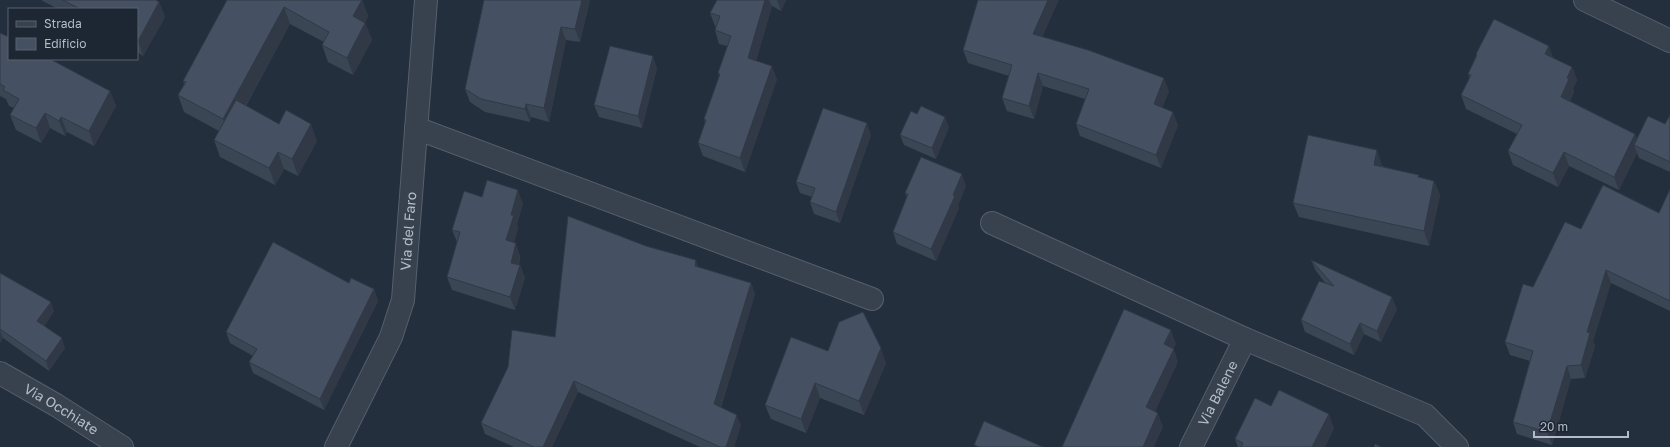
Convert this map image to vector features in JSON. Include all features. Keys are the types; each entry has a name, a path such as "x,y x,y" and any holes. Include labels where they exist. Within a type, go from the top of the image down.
{"street":[{"name":"Via del Faro","path":"336,447 391,338 403,300 426,0"},
{"path":"1585,0 1670,41"},
{"path":"416,128 872,299"},
{"path":"992,223 1245,339 1425,415 1458,447"},
{"name":"Via Balene","path":"1191,447 1245,339"},
{"name":"Via Occhiate","path":"0,373 56,405 122,447"}],"building":[{"path":"63,0 156,0 159,2 138,41 138,8 78,8"},
{"path":"227,0 362,0 353,16 365,23 347,58 322,45 329,32 284,7 223,119 178,95 186,82 183,81"},
{"path":"484,0 582,0 575,29 561,27 544,108 526,104 525,109 481,99 465,89"},
{"path":"717,0 765,0 748,58 772,66 740,158 698,143 706,120 704,119 720,74 718,73 731,36 715,30 720,16 710,13"},
{"path":"978,0 1048,0 1033,34 1088,50 1164,78 1154,104 1173,112 1156,155 1076,124 1089,89 1038,73 1029,106 1002,98 1012,65 963,50"},
{"path":"1494,19 1549,46 1545,54 1572,67 1567,78 1569,79 1561,97 1635,134 1614,177 1564,152 1553,173 1508,151 1522,125 1461,95 1471,75 1468,74 1477,55 1476,54"},
{"path":"0,33 8,37 8,60 52,60 110,91 89,131 61,117 59,121 45,113 36,128 10,115 19,99 3,90 5,87 0,84"},
{"path":"610,46 653,56 638,116 594,105"},
{"path":"236,100 279,124 286,110 311,124 292,159 278,152 269,168 214,140"},
{"path":"921,106 945,117 932,148 900,135 911,111 917,114"},
{"path":"823,108 867,123 836,212 810,202 815,188 796,182"},
{"path":"1670,115 1670,162 1634,145 1648,116 1665,124"},
{"path":"1308,135 1377,150 1374,165 1419,175 1418,177 1434,181 1424,231 1293,203"},
{"path":"921,157 962,174 953,195 955,196 931,249 893,232 908,194 905,193"},
{"path":"487,180 518,190 511,215 514,215 506,240 516,243 511,263 520,265 510,297 447,277 460,232 452,230 464,191 482,197"},
{"path":"1603,185 1659,213 1670,189 1670,301 1606,270 1587,332 1590,333 1581,365 1567,366 1547,432 1513,422 1533,351 1505,342 1523,284 1533,287 1565,222 1581,229"},
{"path":"568,216 646,246 696,260 695,266 751,283 714,404 737,415 726,447 720,447 574,381 543,447 534,447 481,423 508,367 512,330 555,337"},
{"path":"273,242 349,283 351,278 374,289 320,399 249,362 257,349 226,332"},
{"path":"1311,260 1392,297 1377,331 1360,323 1350,344 1301,320 1319,281 1334,286"},
{"path":"0,273 51,302 37,321 62,338 46,361 0,329"},
{"path":"1124,309 1171,330 1164,344 1174,349 1146,407 1158,413 1143,447 1062,447"},
{"path":"863,312 881,348 859,401 815,383 801,419 765,405 791,337 828,351 839,322"},
{"path":"1279,390 1329,414 1312,447 1241,447 1243,443 1235,439 1255,398 1271,406"},
{"path":"984,421 1043,447 979,447 974,445"},
{"path":"1375,444 1381,447 1374,447"}]}
